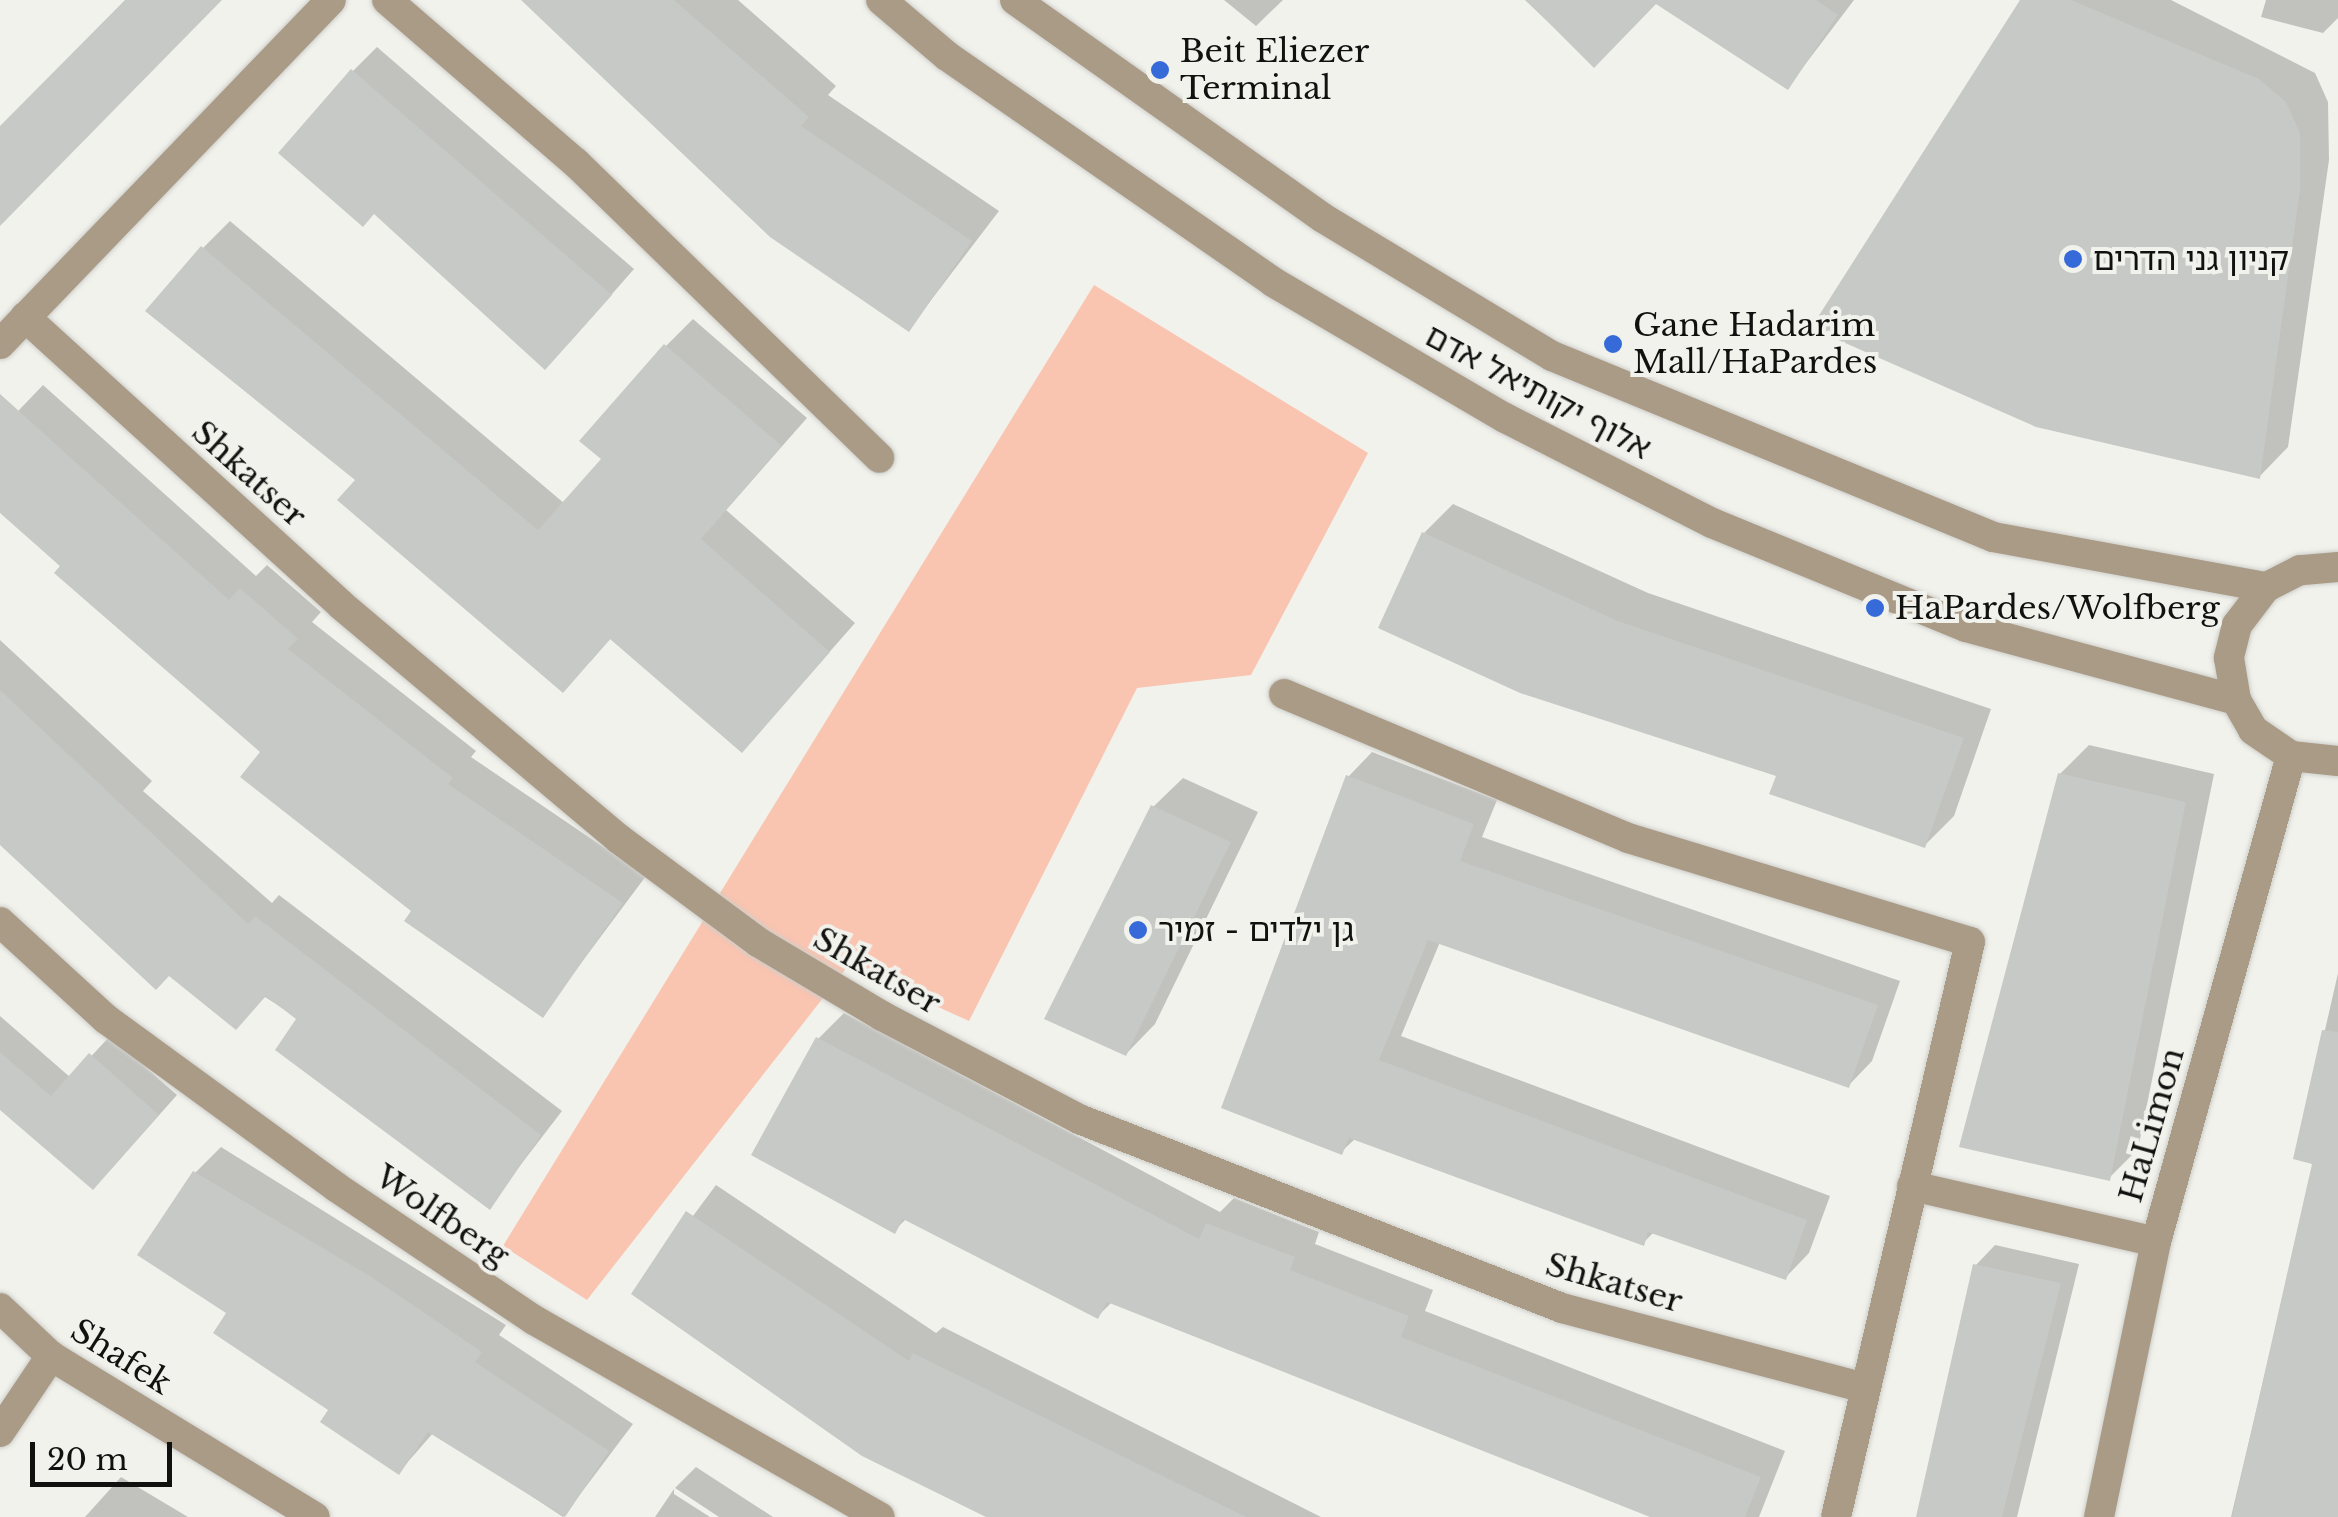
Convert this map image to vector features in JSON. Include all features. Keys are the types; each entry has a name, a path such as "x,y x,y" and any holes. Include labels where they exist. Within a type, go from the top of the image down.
{"street":[{"path":"0,344 331,0"},
{"path":"387,0 576,162 878,458"},
{"name":"אלוף יקותיאל אדם","path":"881,0 947,56 1273,282 1505,418 1712,523 1966,626 2236,700"},
{"name":"אלוף יקותיאל אדם","path":"1015,0 1323,218 1552,356 1751,445 1994,537 2266,587"},
{"name":"Shkatser","path":"26,318 340,605 619,839 758,942 882,1016 1080,1119 1544,1301 1866,1388"},
{"path":"2336,558 2266,587 2238,624 2229,658 2236,700 2254,730 2291,756 2338,761"},
{"path":"1284,694 1628,838 1970,942 1836,1517"},
{"name":"HaLimon","path":"2100,1517 2156,1242 2291,756"},
{"name":"Wolfberg","path":"0,922 106,1019 352,1198 534,1320 880,1517"},
{"path":"1912,1186 2156,1242"},
{"name":"Shafek","path":"0,1308 51,1356 315,1517"},
{"path":"0,1432 51,1356"}],"shaded area":[{"path":"1094,285 1368,453 1251,675 1137,688 969,1021 848,966 587,1300 503,1246"}],"building":[{"path":"125,0 222,0 0,226 0,126"},
{"path":"521,0 674,0 809,117 801,126 972,241 909,332 770,237"},
{"path":"1526,0 1816,0 1838,15 1788,90 1656,4 1594,68"},
{"name":"קניון גני הדרים","path":"2020,0 2071,0 2259,79 2286,102 2300,133 2300,190 2260,479 2036,427 1811,328"},
{"path":"351,69 612,295 545,370 374,214 363,227 278,153"},
{"path":"201,246 538,530 601,459 579,441 664,344 782,446 701,539 830,652 742,753 610,639 563,693 337,500 355,480 145,311"},
{"path":"0,394 229,600 240,588 298,639 288,649 453,778 448,784 623,903 543,1018 404,921 411,911 240,777 260,752 54,573 60,566 0,513"},
{"path":"1422,532 1618,621 1964,738 1925,848 1769,794 1776,776 1520,693 1378,628"},
{"path":"0,690 248,924 255,916 541,1135 490,1210 275,1050 296,1019 266,996 236,1030 169,976 156,990 0,845"},
{"path":"2058,773 2186,802 2110,1181 1959,1147"},
{"path":"1346,775 1474,824 1460,861 1878,1005 1849,1088 1428,940 1379,1060 1807,1220 1786,1280 1648,1232 1644,1246 1349,1138 1342,1155 1221,1108"},
{"name":"גן ילדים - זמיר","path":"1151,805 1231,842 1126,1056 1044,1019"},
{"path":"2322,1030 2338,1032 2338,1517 2232,1517 2312,1164 2293,1159"},
{"path":"816,1037 1199,1239 1206,1223 1295,1257 1290,1270 1409,1316 1401,1337 1761,1477 1745,1517 1650,1517 1107,1302 1098,1319 903,1219 895,1234 751,1155"},
{"path":"0,1052 51,1096 89,1053 159,1115 93,1190 0,1110"},
{"path":"193,1171 370,1276 482,1352 475,1362 609,1451 565,1517 428,1432 399,1475 320,1422 328,1410 213,1333 226,1313 137,1255"},
{"path":"686,1211 909,1361 913,1353 1246,1517 986,1517 862,1456 631,1294"},
{"path":"1973,1264 2061,1283 2002,1517 1916,1517"}],"place":[{"name":"Beit Eliezer Terminal","path":"1160,70"},
{"name":"קניון גני הדרים","path":"2073,259"},
{"name":"Gane Hadarim Mall/HaPardes","path":"1613,344"},
{"name":"HaPardes/Wolfberg","path":"1875,608"},
{"name":"גן ילדים - זמיר","path":"1138,930"}]}
